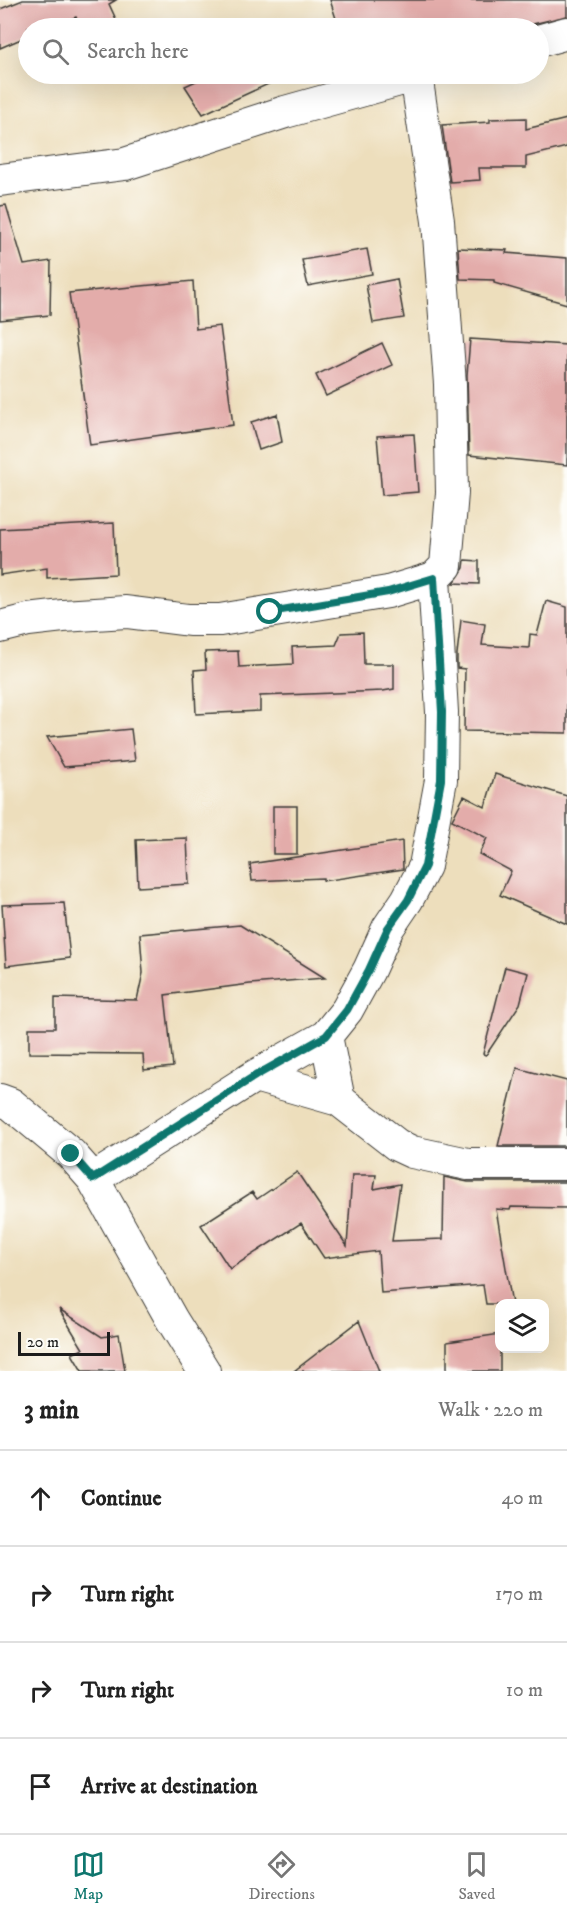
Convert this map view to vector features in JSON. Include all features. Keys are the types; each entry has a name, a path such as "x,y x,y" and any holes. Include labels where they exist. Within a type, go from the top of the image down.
{"street":[{"path":"549,38 567,33"},
{"path":"0,180 125,164 285,112 384,84"},
{"path":"0,627 28,620 126,612 189,620 220,620 388,592 434,578 446,566 452,493 450,384 438,221 420,84"},
{"path":"93,1179 255,1076 326,1036 347,1010 388,928 425,866 441,780 442,712 434,578"},
{"path":"326,1036 339,1100"},
{"path":"255,1076 339,1100 397,1145 412,1152 468,1164 567,1164"},
{"path":"0,1100 11,1104 71,1154 93,1179 171,1320 204,1371"}],"building":[{"path":"23,0 116,0 109,4 115,18 18,18 18,40 0,48 0,9"},
{"path":"330,0 567,0 567,16 549,20 549,18 336,18"},
{"path":"189,84 268,84 203,114 185,86"},
{"path":"526,118 526,129 567,119 567,147 526,157 526,168 479,168 480,180 450,182 442,125 490,122 490,119"},
{"path":"6,205 24,265 51,261 50,315 0,320 0,206"},
{"path":"458,248 507,250 506,253 567,258 567,304 494,283 494,280 460,279"},
{"path":"367,249 372,274 308,286 302,260"},
{"path":"397,279 404,318 373,323 366,285"},
{"path":"193,281 196,329 220,326 233,425 90,445 69,293"},
{"path":"470,339 567,345 567,465 469,455 467,375"},
{"path":"382,343 392,365 326,396 316,375"},
{"path":"277,414 282,442 259,450 251,422"},
{"path":"414,434 418,492 382,495 377,436"},
{"path":"114,523 116,574 47,578 47,568 0,575 0,529"},
{"path":"465,560 479,561 479,584 454,583 464,568"},
{"path":"546,601 567,607 567,733 464,731 465,669 457,668 461,620 485,624 482,645 529,648 530,634 537,635"},
{"path":"363,632 364,664 394,664 394,689 260,696 260,711 196,714 194,670 206,669 205,652 238,651 239,667 293,664 292,647 336,645 341,633"},
{"path":"131,729 135,761 64,767 47,737"},
{"path":"495,774 567,796 567,924 500,895 511,871 479,854 487,838 452,820 464,796 485,807"},
{"path":"273,806 297,806 297,854 273,854"},
{"path":"187,838 189,884 138,887 136,840"},
{"path":"402,841 403,869 323,881 323,878 252,881 250,864"},
{"path":"64,903 70,958 6,966 2,905"},
{"path":"240,925 325,978 250,984 165,995 173,1067 144,1070 143,1054 29,1053 29,1028 55,1028 55,998 137,1000 143,973 140,934"},
{"path":"505,967 528,973 520,1004 486,1055 483,1054"},
{"path":"517,1068 567,1081 567,1146 498,1146"},
{"path":"297,1172 347,1246 352,1175 376,1175 374,1189 400,1184 392,1241 443,1239 444,1177 468,1182 567,1182 567,1208 496,1209 511,1299 495,1299 495,1304 486,1304 483,1285 381,1293 378,1251 324,1258 301,1223 230,1269 201,1225 252,1192 257,1199"},
{"path":"59,1309 102,1337 119,1334 125,1371 82,1371 72,1354 83,1349"},
{"path":"359,1321 379,1371 294,1371"},
{"path":"495,1335 495,1353 500,1353 500,1371 447,1371 447,1342"}],"route":[{"path":"71,1154 93,1179 255,1076 326,1036 347,1010 388,928 408,900 425,866 441,780 442,712 434,578 388,592 270,612"}]}
